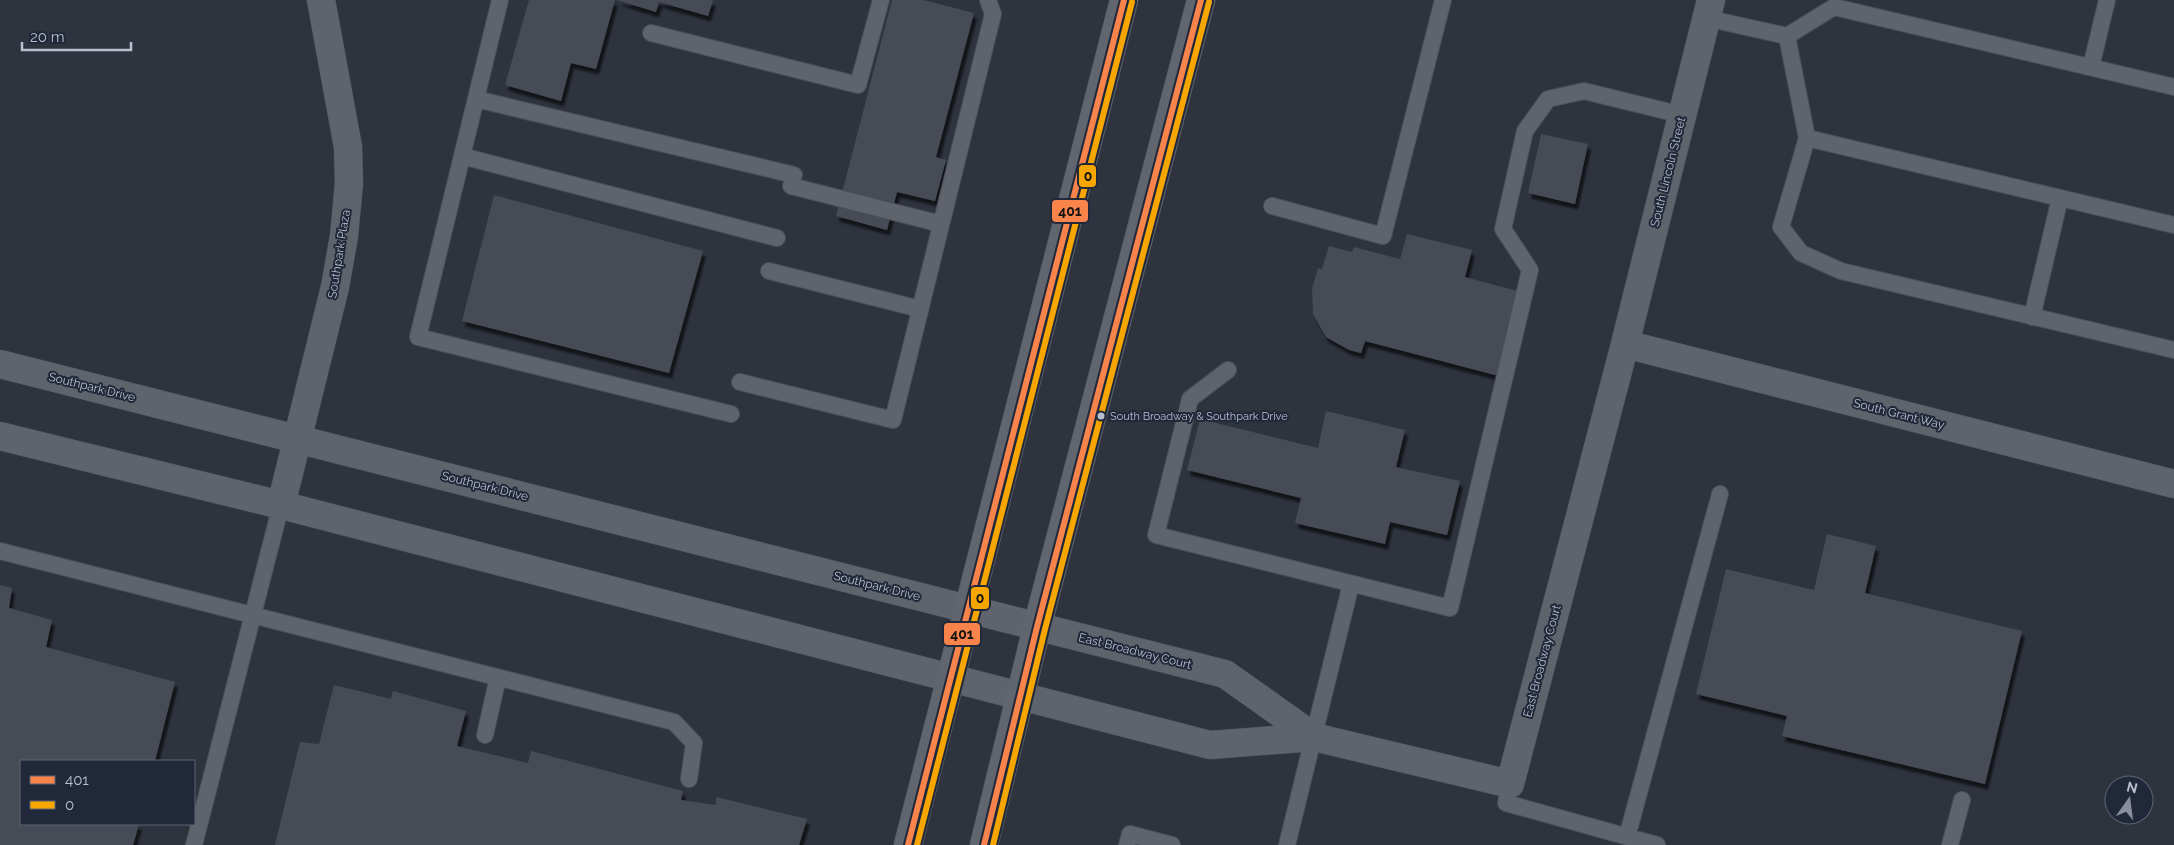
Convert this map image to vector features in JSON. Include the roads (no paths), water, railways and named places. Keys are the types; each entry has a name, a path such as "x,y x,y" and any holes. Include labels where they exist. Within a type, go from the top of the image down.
{"main road":[{"path":"908,845 1124,0"},
{"path":"984,845 1037,627 1201,0"}],"street":[{"name":"Southpark Plaza","path":"281,505 335,287 344,236 348,183 348,147 321,0"},
{"name":"South Lincoln Street","path":"1624,344 1709,9"},
{"name":"East Broadway Court","path":"951,678 1210,744 1314,737 1510,784 1624,344"},
{"name":"South Grant Way","path":"1624,344 2174,484"},
{"name":"Southpark Drive","path":"0,364 969,609"},
{"path":"0,436 281,505 951,678"},
{"name":"East Broadway Court","path":"969,609 1225,674 1314,737"}],"lane":[{"path":"500,0 418,337 731,414"},
{"path":"650,32 858,85 881,0"},
{"path":"740,382 893,420 994,14 988,0"},
{"path":"1272,206 1383,236 1443,0"},
{"path":"2091,68 2107,0"},
{"path":"1787,36 1835,3 2091,68 2174,87"},
{"path":"1709,9 1787,36"},
{"path":"1787,36 1807,138 1781,227 1801,253 1841,271 2174,350"},
{"path":"1228,370 1190,399 1156,535 1450,608 1530,270 1502,229 1525,131 1548,99 1584,91 1682,115"},
{"path":"476,99 793,181 941,224"},
{"path":"1807,138 2174,225"},
{"path":"462,156 778,238"},
{"path":"2032,316 2060,198"},
{"path":"769,271 920,309"},
{"path":"1627,837 1720,494"},
{"path":"194,845 281,505"},
{"path":"0,551 674,722 694,743 689,779"},
{"path":"1287,845 1351,584"},
{"path":"485,734 498,678"},
{"path":"1510,784 1506,803 1648,844"},
{"path":"1950,845 1962,800"},
{"path":"1127,845 1130,834 1172,845"}],"place":[{"name":"South Broadway & Southpark Drive","path":"1101,416"}]}
